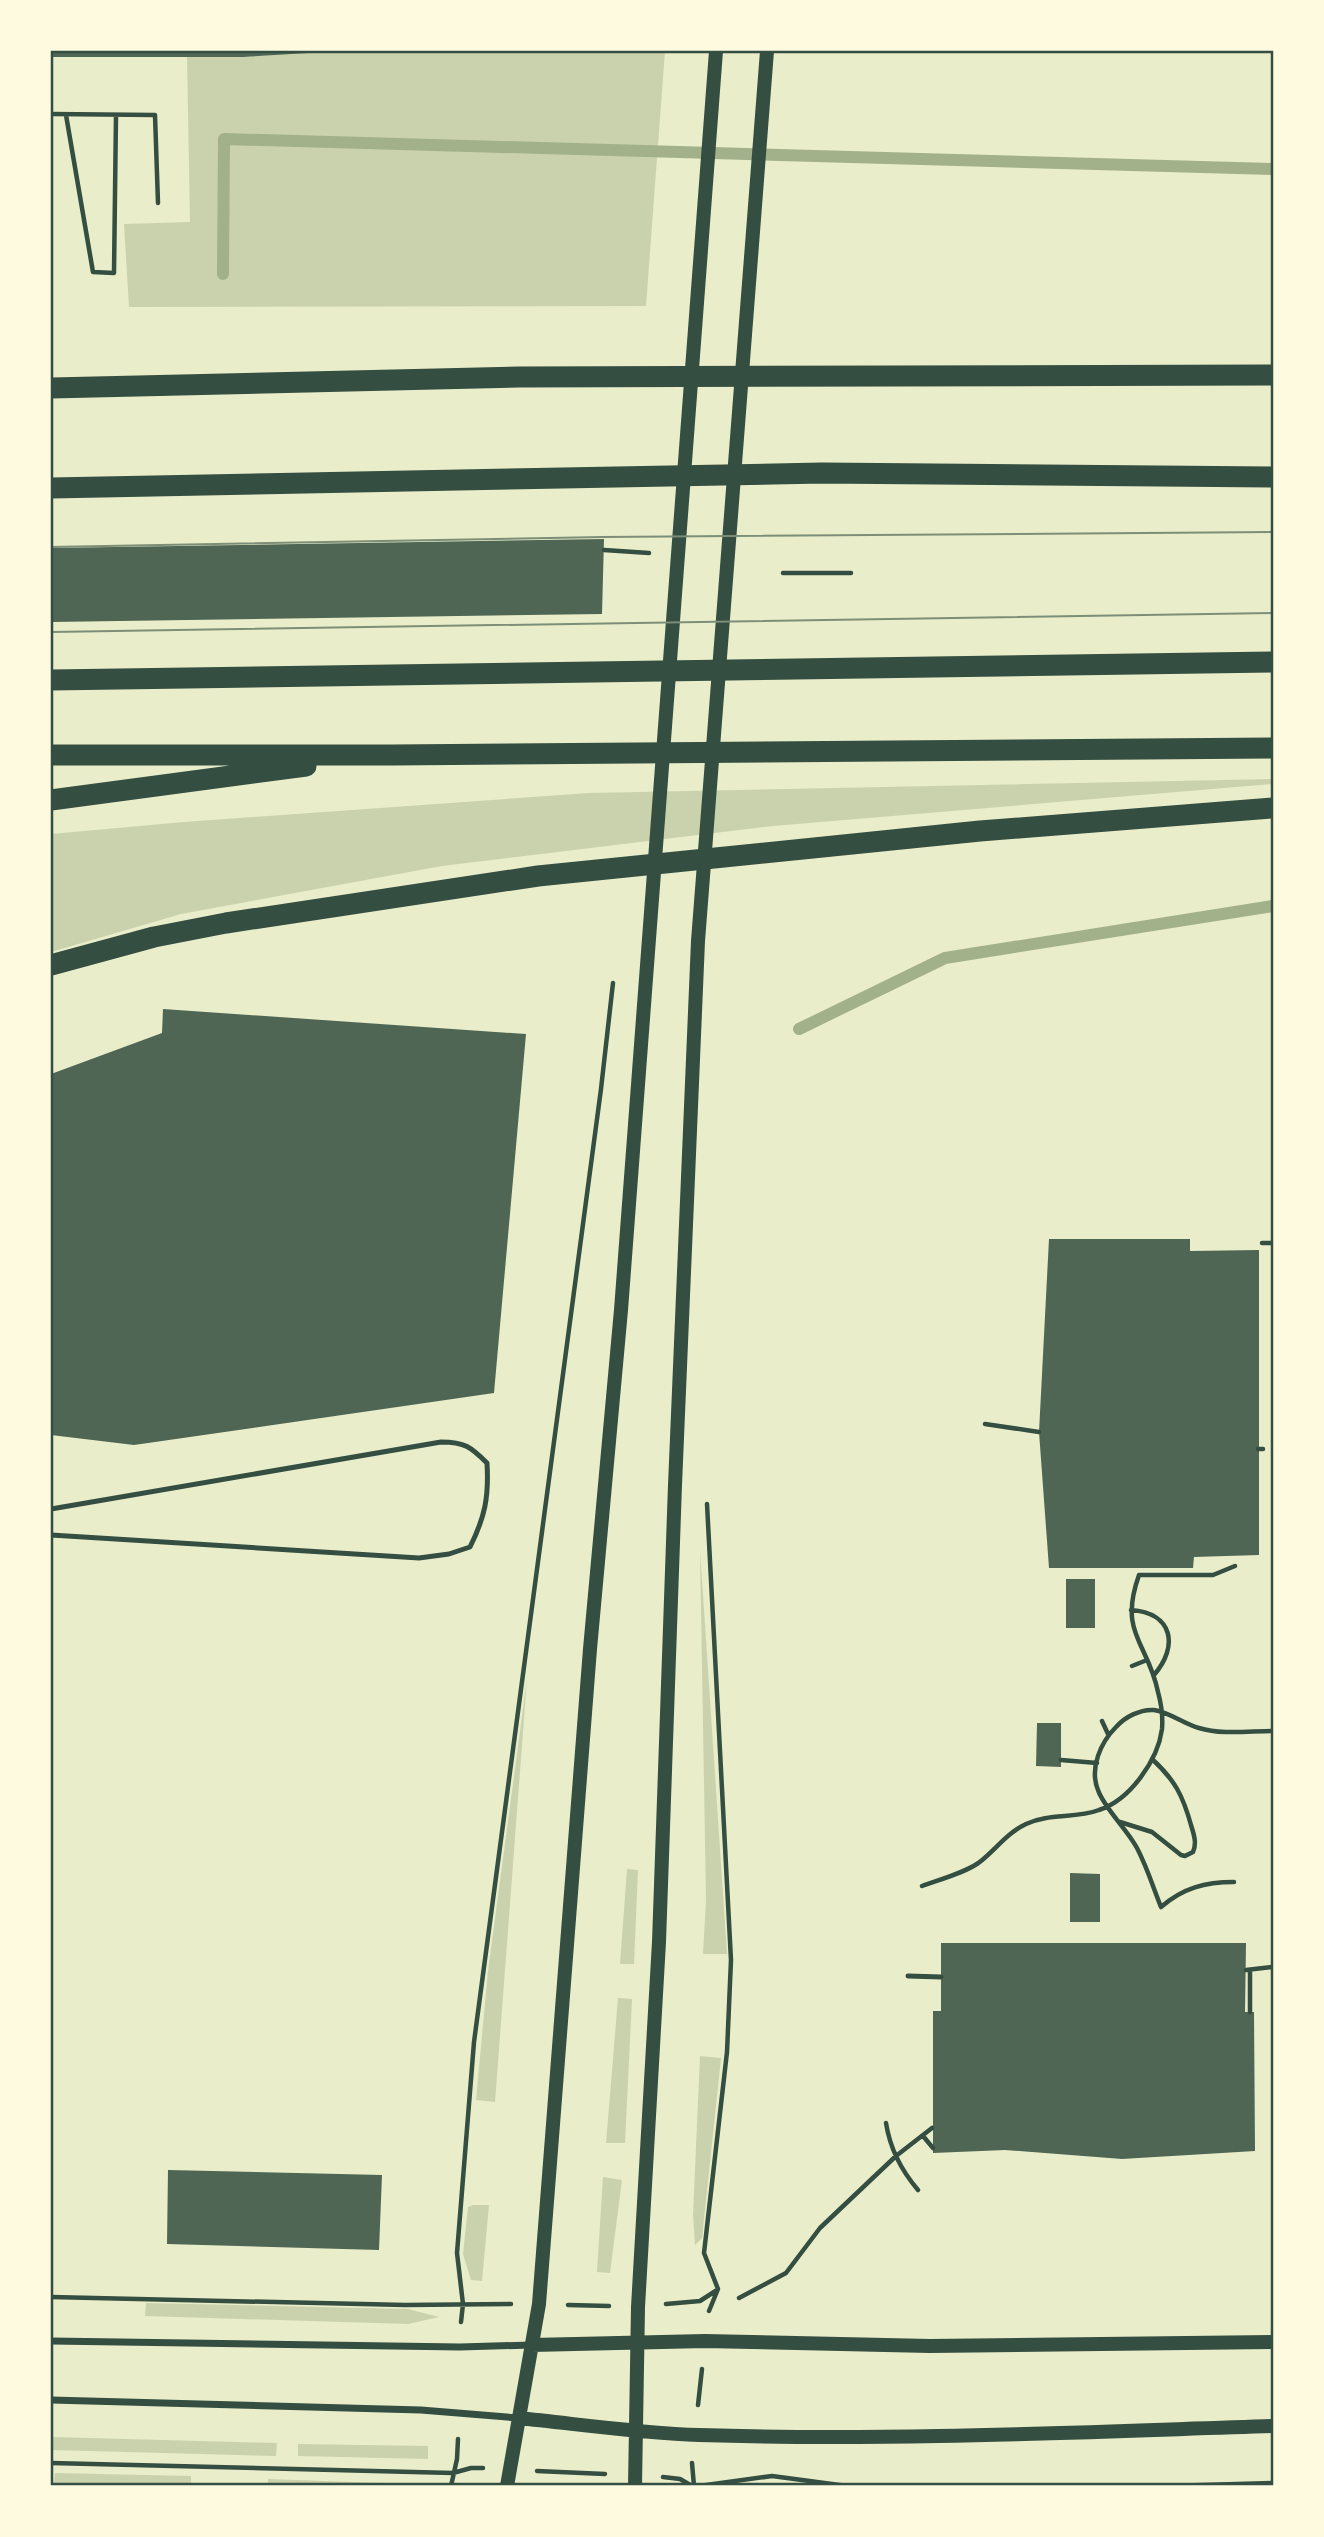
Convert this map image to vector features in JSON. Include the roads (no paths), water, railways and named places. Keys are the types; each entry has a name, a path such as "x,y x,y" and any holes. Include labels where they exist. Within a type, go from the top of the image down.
{"highway":[{"path":"51,388 519,377 1273,375"},
{"path":"51,488 822,473 1273,477"},
{"path":"51,680 1273,662"},
{"path":"51,755 1273,748"},
{"path":"51,800 391,755"},
{"path":"51,965 154,937 226,923 538,876 967,833 1273,808"}],"main road":[{"path":"507,2486 539,2304 590,1649 621,1310 716,51"},
{"path":"635,2481 638,2306 659,1942 698,941 767,51"},
{"path":"532,2345 705,2341 930,2346 1273,2342"},
{"path":"518,2418 695,2435 895,2436 1273,2426"}],"street":[{"path":"51,2341 460,2347 532,2345"},
{"path":"51,2400 421,2410 518,2418"}],"lane":[{"path":"51,1509 442,1442 461,1442 487,1464 488,1488 482,1522 470,1546 449,1554 419,1558 51,1535"},
{"path":"908,1976 941,1977"}],"waterway":[{"path":"223,274 224,139 1273,169"},
{"path":"799,1029 945,958 1273,906"}],"tram line":[{"path":"51,547 603,537 1273,532"},
{"path":"51,632 1273,613"}]}
